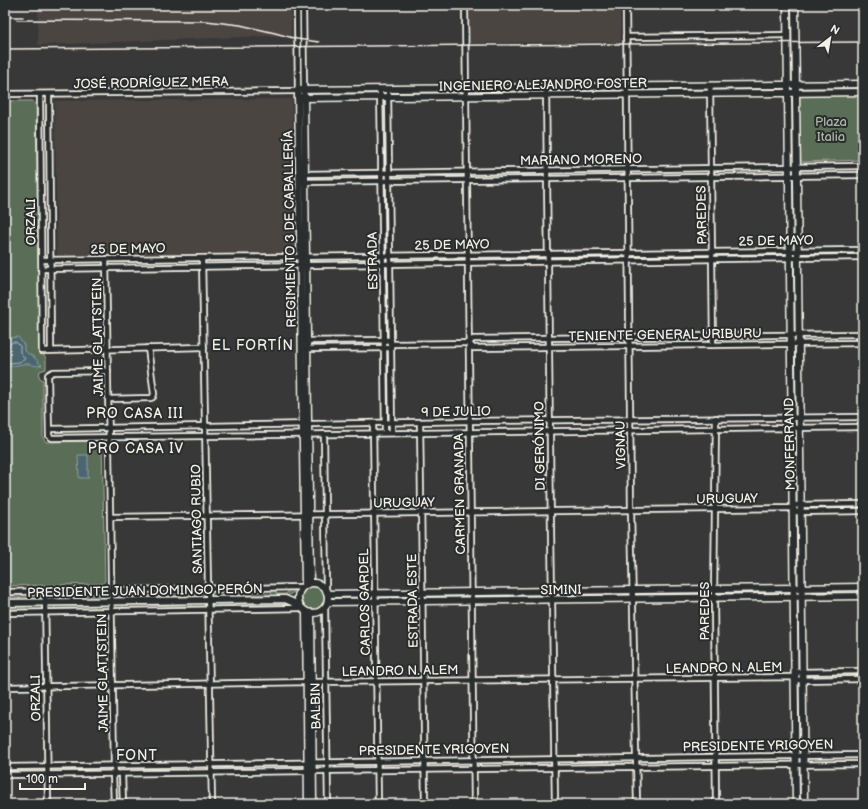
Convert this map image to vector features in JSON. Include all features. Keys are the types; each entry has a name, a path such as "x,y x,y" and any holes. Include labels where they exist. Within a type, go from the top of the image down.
{"street":[{"path":"297,5 300,90"},
{"path":"300,90 303,47 303,5"},
{"name":"CARMEN GRANADA","path":"465,5 474,804"},
{"name":"VIGNAU","path":"626,5 630,419 637,804"},
{"name":"MONFERRAND","path":"787,5 796,804"},
{"name":"MONFERRAND","path":"795,5 804,804"},
{"path":"626,37 788,34"},
{"name":"INGENIERO ALEJANDRO FOSTER","path":"300,90 863,84"},
{"name":"PAREDES","path":"710,85 714,345"},
{"name":"DI GERÓNIMO","path":"546,87 550,512 555,804"},
{"name":"ESTRADA","path":"380,89 385,433"},
{"name":"ESTRADA","path":"388,89 392,433"},
{"name":"JOSÉ RODRÍGUEZ MERA","path":"5,94 300,90"},
{"name":"REGIMIENTO 3 DE CABALLERÍA","path":"300,90 307,515 305,586"},
{"name":"INGENIERO ALEJANDRO FOSTER","path":"301,98 863,92"},
{"name":"ORZALI","path":"40,94 42,351 51,350 49,94"},
{"name":"MARIANO MORENO","path":"302,174 863,166"},
{"name":"MARIANO MORENO","path":"302,182 863,175"},
{"name":"25 DE MAYO","path":"42,260 863,250"},
{"name":"25 DE MAYO","path":"42,269 863,257"},
{"name":"SANTIAGO RUBIO","path":"202,258 212,804"},
{"name":"JAIME GLATTSTEIN","path":"106,259 114,804"},
{"name":"TENIENTE GENERAL URIBURU","path":"390,344 469,343 473,339 863,334"},
{"path":"304,341 388,340 390,344 389,348 384,349 304,349"},
{"name":"TENIENTE GENERAL URIBURU","path":"469,343 473,348 863,343"},
{"path":"51,350 204,347"},
{"path":"108,398 153,397 154,394 148,348"},
{"path":"49,429 48,375 53,372 108,371"},
{"name":"9 DE JULIO","path":"863,417 470,421 49,429 49,436 52,438 863,427"},
{"name":"PAREDES","path":"716,418 714,589 716,804"},
{"name":"ESTRADA ESTE","path":"420,422 425,804"},
{"name":"CARLOS GARDEL","path":"373,423 378,804"},
{"path":"5,613 305,610 316,613 321,611 326,605 327,592 324,434"},
{"name":"URUGUAY","path":"110,517 793,508 796,505 863,504"},
{"name":"URUGUAY","path":"793,508 796,512 863,511"},
{"path":"5,592 208,589 305,586 319,584 327,592"},
{"path":"285,599 305,586"},
{"path":"305,586 298,595 298,599 305,610 309,682 310,771 308,804"},
{"name":"SIMINI","path":"327,592 375,594 863,587"},
{"name":"ORZALI","path":"45,592 48,804"},
{"name":"SIMINI","path":"326,605 423,601 863,596"},
{"name":"PRESIDENTE JUAN DOMINGO PERÓN","path":"5,603 285,599 305,610"},
{"name":"BALBIN","path":"326,605 328,804"},
{"path":"802,672 863,671"},
{"name":"LEANDRO N. ALEM","path":"795,677 798,672 802,672"},
{"name":"LEANDRO N. ALEM","path":"5,687 635,678 795,677 798,680 863,679"},
{"name":"PRESIDENTE YRIGOYEN","path":"5,767 863,754"},
{"name":"PRESIDENTE YRIGOYEN","path":"5,776 863,764"},
{"path":"310,771 313,804"},
{"path":"122,774 123,804"}],"shaded area":[{"path":"38,5 291,5 291,35 38,45"},
{"path":"469,5 620,5 621,42 470,43"},
{"path":"292,99 294,253 57,255 55,101"}],"green space":[{"name":"Plaza Italia","path":"863,95 863,160 801,162 799,96"},
{"path":"5,101 33,101 36,105 40,351 46,358 46,369 40,371 39,377 43,380 43,438 46,442 101,441 102,443 105,581 102,584 5,586"},
{"path":"313,585 322,589 326,598 322,607 313,611 304,607 300,598 304,589"},
{"path":"273,589 277,589 276,594 286,594 290,589 293,589 294,592 285,597 5,601 5,597 29,597 32,593 61,593 59,597 86,596 91,592 90,596 98,596 101,592 128,592 126,595 131,595 134,592 137,592 135,596 182,595 185,591 190,591 188,595 195,595 197,591 221,590 220,594 227,595 230,590 234,590 231,594 271,594"},
{"path":"285,601 293,605 293,607 283,608 285,604 218,605 216,608 190,609 192,605 123,606 121,610 93,610 94,607 55,607 53,611 23,611 26,608 5,608 5,605"}],"water":[{"path":"18,337 24,345 24,350 42,365 37,366 26,364 5,367 5,345 9,338"},
{"path":"78,455 88,455 88,478 79,478"}],"railway":[{"path":"5,17 23,17"},
{"path":"17,20 206,21 240,25 297,39 319,42"},
{"path":"5,49 863,42"}],"district":[{"name":"EL FORTÍN","path":"253,345"},
{"name":"PRO CASA III","path":"135,413"},
{"name":"PRO CASA IV","path":"136,448"},
{"name":"FONT","path":"137,755"}]}
